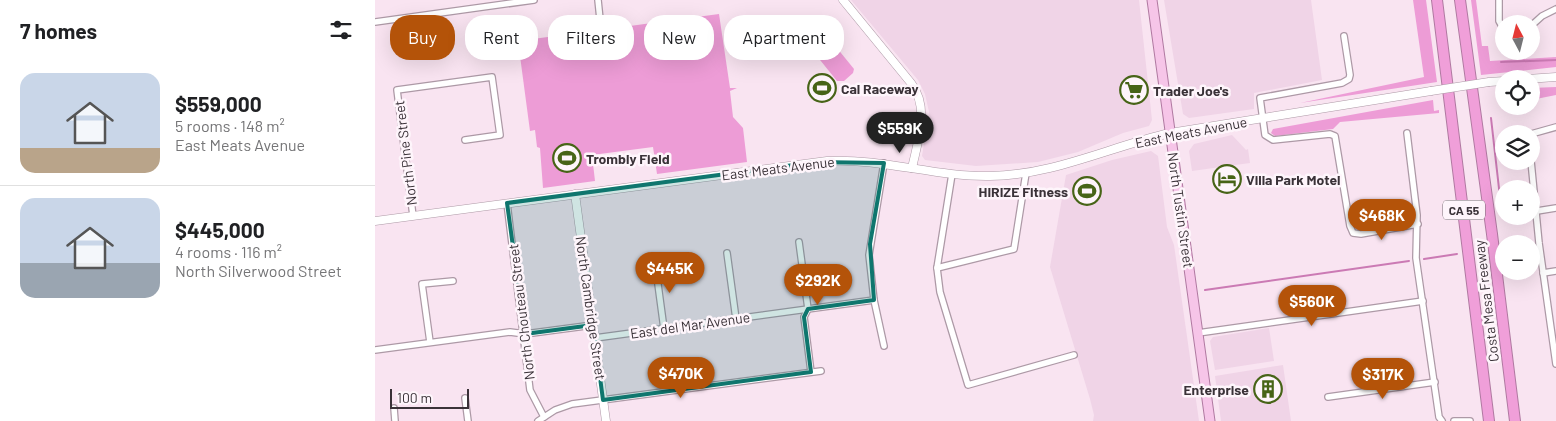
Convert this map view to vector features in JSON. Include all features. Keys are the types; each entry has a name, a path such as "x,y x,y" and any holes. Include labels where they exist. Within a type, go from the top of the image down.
{"highway":[{"name":"Costa Mesa Freeway","path":"1437,0 1489,421"},
{"name":"Costa Mesa Freeway","path":"1459,0 1491,224 1515,421"}],"main road":[{"name":"North Tustin Street","path":"1152,0 1210,421"}],"street":[{"path":"375,22 534,0"},
{"path":"598,0 600,15"},
{"path":"843,0 911,83 919,96 921,120 912,168"},
{"path":"1499,0 1499,15"},
{"path":"1540,17 1556,10"},
{"path":"1344,36 1350,75 1346,82 1260,98 1265,135 1270,140 1330,134 1335,136 1351,231 1361,234 1418,224"},
{"name":"North Pine Street","path":"413,216 397,90 492,77 500,135 465,140"},
{"path":"1540,78 1556,77"},
{"name":"East Meats Avenue","path":"375,221 816,162 848,160 884,162 952,174 988,176 1026,173 1063,166 1132,143 1170,133 1495,82"},
{"path":"1540,131 1556,127"},
{"path":"1407,133 1418,224 1415,247 1439,417 1442,421"},
{"path":"884,162 870,244 874,300 884,346"},
{"path":"937,268 1015,249 1026,173"},
{"path":"952,174 937,268 940,292 967,385 1073,354"},
{"name":"North Cambridge Street","path":"575,194 606,421"},
{"name":"North Chouteau Street","path":"507,203 525,334 530,390 544,417"},
{"path":"1540,211 1556,208"},
{"path":"1538,225 1556,364"},
{"path":"799,242 808,309 804,317 811,372"},
{"path":"727,253 736,319"},
{"path":"655,262 664,329"},
{"path":"1543,273 1556,271"},
{"path":"430,342 422,284 453,281"},
{"name":"East del Mar Avenue","path":"595,338 874,300"},
{"path":"1198,333 1423,301"},
{"path":"375,350 510,332 525,334 593,325"},
{"path":"538,421 564,406 821,371"},
{"path":"1328,397 1435,382"},
{"path":"465,398 468,421"},
{"path":"394,408 395,421"},
{"path":"1454,421 1470,421"}],"highlighted area":[{"path":"816,162 884,163 870,244 874,300 808,309 804,317 811,372 603,400 593,325 525,334 507,203"}],"shaded area":[{"path":"851,0 1139,0 1152,120 1149,126 1123,133 1078,152 1038,162 976,166 925,160 922,156 929,112 925,94 918,80"},
{"path":"1164,0 1311,0 1322,80 1254,93 1254,109 1189,118 1183,114"},
{"path":"1413,0 1426,0 1437,82 1300,103 1424,77"},
{"path":"1471,0 1476,0 1482,46 1488,46 1490,61 1540,60 1540,58 1556,57 1556,67 1528,70 1495,70 1495,74 1481,75"},
{"path":"719,14 724,60 726,60 730,88 737,88 730,91 733,117 743,128 747,162 657,174 653,147 592,155 595,181 543,188 540,148 537,147 535,130 530,131 521,60 538,60 538,38 548,37 548,60 634,60 634,25 644,24 644,60 714,60 714,15 712,15"},
{"path":"844,57 854,69 853,73 844,81 837,81 820,60 844,60"},
{"name":"Cal Raceway","path":"819,73 835,92 825,101 809,82"},
{"path":"1556,87 1556,95 1540,98 1540,88"},
{"path":"1433,100 1434,111 1439,110 1439,113 1340,122 1333,129 1275,136 1271,133 1273,129"},
{"path":"1232,135 1246,150 1248,149 1250,163 1192,171 1189,151 1194,144"},
{"path":"1151,151 1158,156 1167,227 1174,245 1199,421 1093,421 1094,415 1090,399 1050,267 1066,175 1112,160"},
{"path":"1269,328 1274,361 1215,370 1210,341 1213,337"},
{"path":"1283,365 1291,421 1221,421 1215,376"}],"waterway":[{"path":"1501,62 1556,60"},
{"path":"1491,118 1498,180"},
{"path":"1424,259 1457,254"},
{"path":"1205,290 1409,261"}],"place":[{"name":"Cal Raceway","path":"822,88"},
{"name":"Trader Joe's","path":"1134,90"},
{"name":"Trombly Field","path":"567,158"},
{"name":"Villa Park Motel","path":"1227,179"},
{"name":"HIRIZE Fitness","path":"1087,191"},
{"name":"Enterprise","path":"1268,389"}]}
